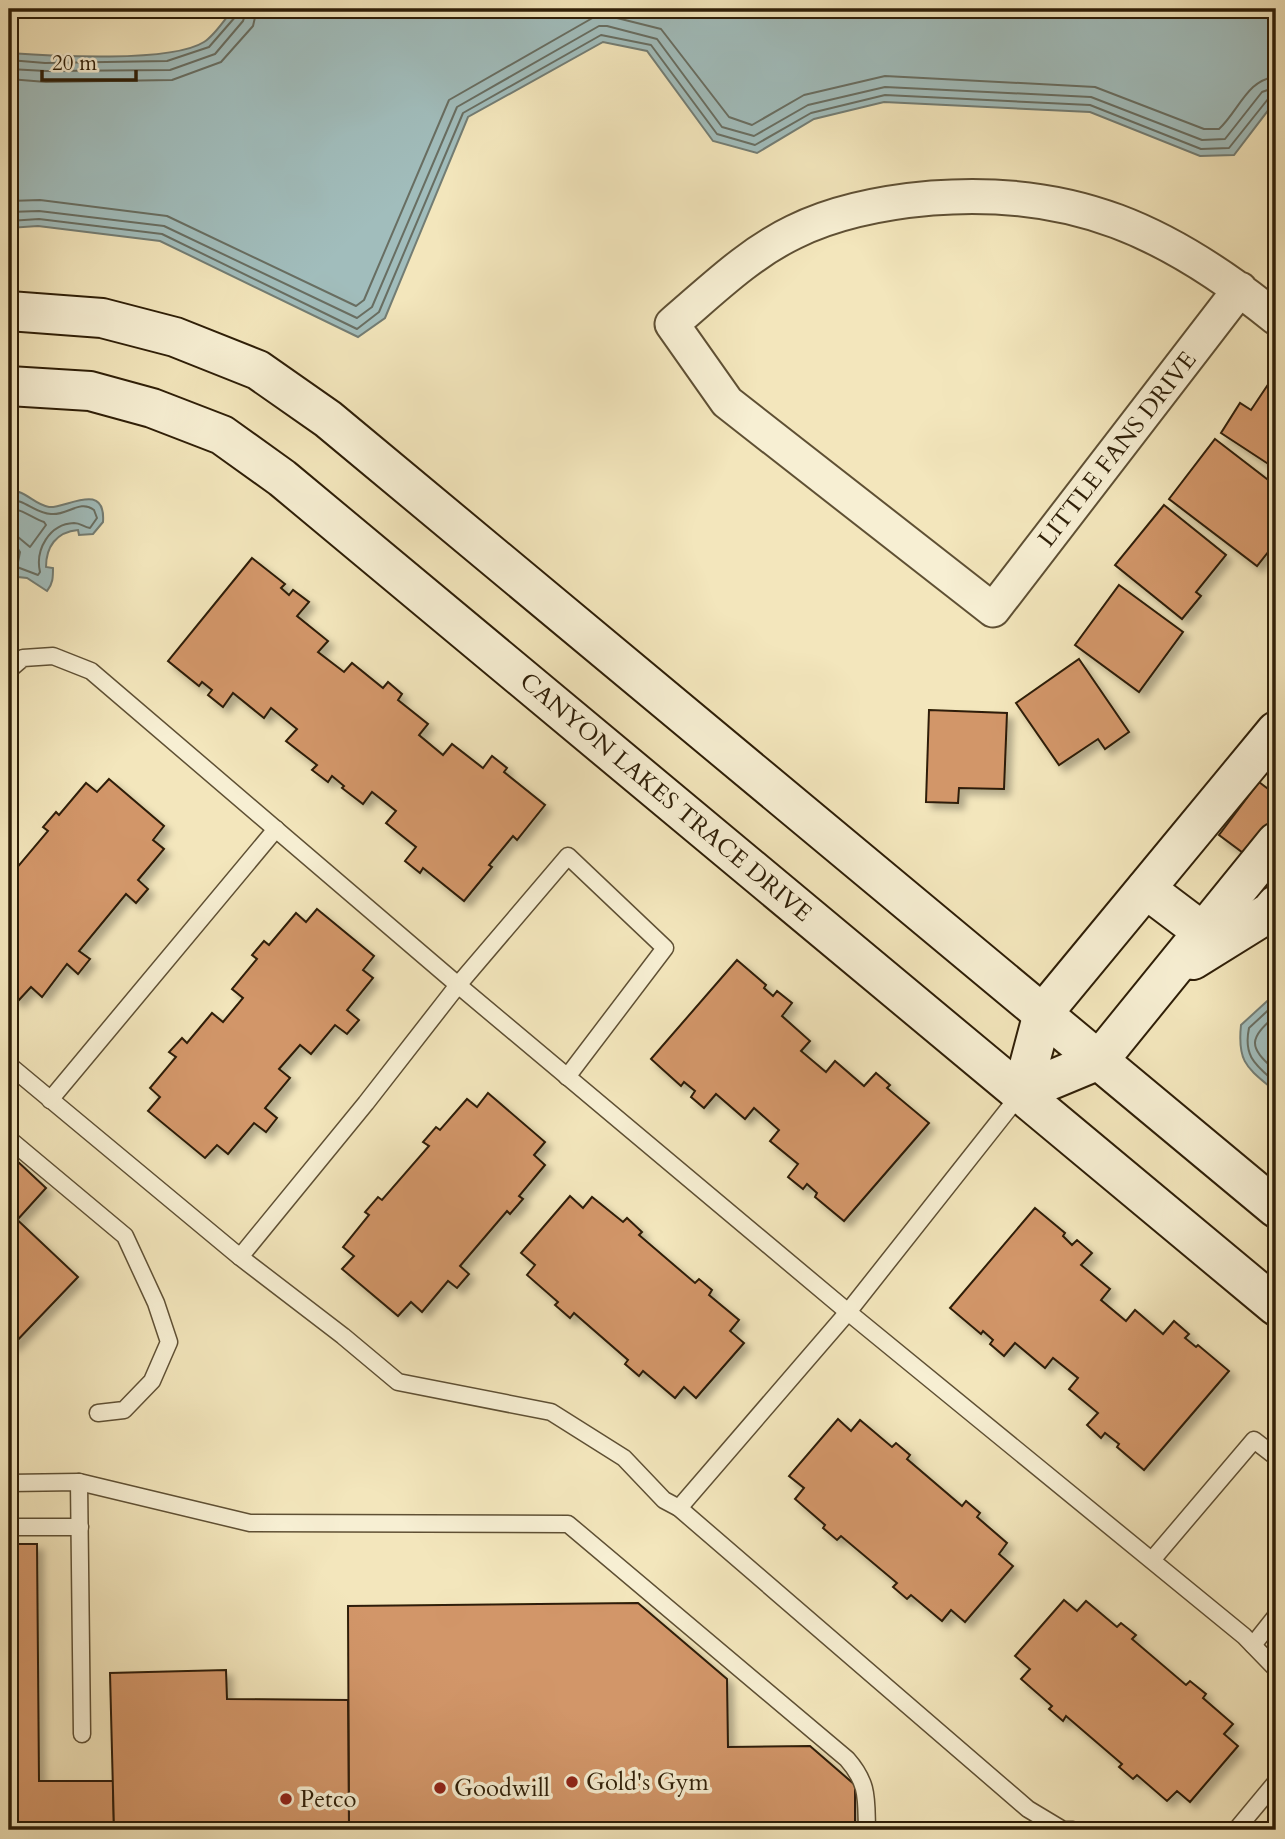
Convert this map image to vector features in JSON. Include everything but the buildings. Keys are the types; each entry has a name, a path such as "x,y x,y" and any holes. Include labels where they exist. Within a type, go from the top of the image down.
{"street":[{"name":"LITTLE FANS DRIVE","path":"973,195 1036,199 1098,213 1156,237 1240,289 993,610 727,402 672,324 745,261 794,232 850,211 910,200 973,195"},
{"path":"1240,289 1276,318"},
{"path":"9,311 102,317 175,337 258,370 338,428 1276,1208"},
{"name":"CANYON LAKES TRACE DRIVE","path":"9,386 90,391 152,408 222,435 282,478 1276,1306"},
{"path":"1022,1092 1043,1013 1276,731"},
{"path":"1022,1092 1099,1060 1276,842"},
{"path":"1146,889 1203,932"},
{"path":"1165,978 1270,912 1276,905"}],"lane":[{"path":"9,670 23,658 53,656 91,671 567,1077 848,1312 1152,1560 1253,1645 1276,1669"},
{"path":"50,1100 275,828"},
{"path":"240,1257 458,985 568,856 664,948 567,1077"},
{"path":"9,1065 240,1257 398,1382 551,1412 624,1458 664,1500 679,1508 1028,1809 1063,1830 1073,1830"},
{"path":"679,1508 848,1312 1022,1092"},
{"path":"9,1139 125,1236 156,1303 169,1342 152,1381 124,1410 98,1413"},
{"path":"1152,1560 1254,1440 1276,1457"},
{"path":"9,1483 79,1482 250,1523 568,1524 847,1759 861,1775 866,1794 867,1830"},
{"path":"79,1482 82,1734"},
{"path":"9,1527 80,1527"},
{"path":"1253,1645 1276,1616"},
{"path":"1236,1830 1276,1782"}],"water":[{"path":"233,9 1276,9 1276,100 1234,155 1200,156 1090,112 884,102 814,119 757,153 713,141 647,51 603,42 468,117 385,318 358,337 160,241 38,226 9,228 9,53 139,56 188,49 208,39"},
{"path":"19,492 49,507 91,499 98,502 102,509 103,522 93,534 79,535 78,530 70,531 58,537 50,547 46,567 53,568 53,577 47,591 27,578 9,576 9,561 14,555 9,545 9,494"},
{"path":"1276,993 1276,1092 1246,1064 1240,1038 1241,1025"}],"place":[{"name":"Gold's Gym","path":"572,1782"},
{"name":"Goodwill","path":"440,1788"},
{"name":"Petco","path":"286,1799"}]}
